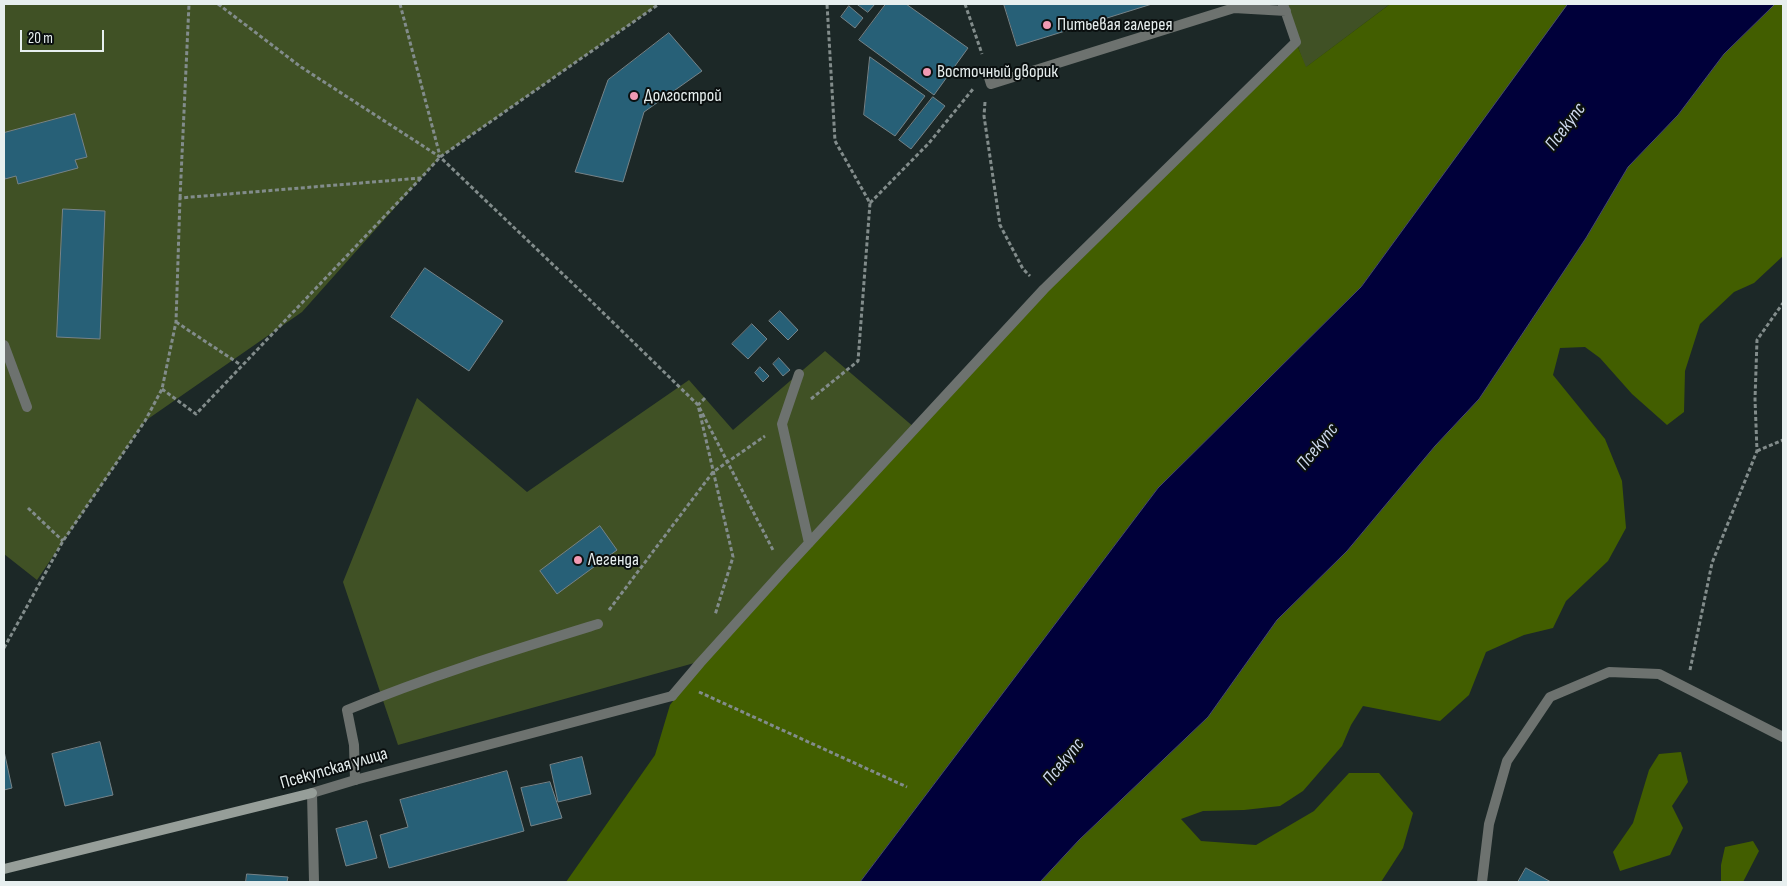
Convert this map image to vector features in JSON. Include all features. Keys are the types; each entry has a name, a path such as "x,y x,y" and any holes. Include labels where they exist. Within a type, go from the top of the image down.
{"street":[{"path":"682,684 784,570 1044,288 1296,42 1284,7 1234,8 991,84 987,71"},
{"path":"4,345 27,408"},
{"path":"799,374 782,424 809,543"},
{"path":"355,780 354,745 347,710 382,696 526,651 598,624"},
{"path":"1482,882 1489,824 1506,761 1550,697 1609,672 1659,674 1783,737"},
{"name":"Псекупская улица","path":"4,869 312,793 672,696 682,684"},
{"path":"312,793 314,882"}],"path":[{"path":"4,648 64,541 145,421 162,389 176,322 189,4"},
{"path":"218,4 301,67 440,157 698,405 784,570"},
{"path":"400,4 440,157"},
{"path":"162,389 196,414 440,157 659,4"},
{"path":"598,624 713,472 782,424 858,361 870,203 835,141 827,4"},
{"path":"965,4 987,71 984,116 1000,225 1023,269 1044,288"},
{"path":"870,203 930,142 987,71"},
{"path":"180,198 421,178"},
{"path":"1687,688 1712,563 1757,451 1755,399 1758,340 1783,303"},
{"path":"176,322 241,365"},
{"path":"698,405 705,398"},
{"path":"698,405 733,557 712,624"},
{"path":"1757,451 1783,440"},
{"path":"28,508 64,541"},
{"path":"682,684 906,787"}],"green space":[{"path":"4,4 659,4 440,157 302,312 145,421 37,580 4,554"},
{"path":"1284,4 1390,4 1305,68"},
{"path":"1390,4 1568,4 1361,287 1158,488 860,882 566,882 655,755 670,705 701,664 1044,289 1296,42 1306,67"},
{"path":"1775,4 1783,4 1783,256 1754,283 1734,292 1700,324 1685,371 1684,412 1667,425 1632,394 1600,358 1585,347 1560,348 1553,375 1605,439 1622,481 1626,528 1608,561 1566,601 1553,628 1524,635 1486,652 1469,695 1440,721 1363,706 1351,725 1342,746 1303,791 1280,806 1244,810 1203,811 1181,819 1201,841 1256,845 1314,811 1349,773 1379,773 1413,813 1403,848 1381,882 1040,882 1079,840 1208,717 1277,620 1347,551 1435,446 1479,399 1586,238 1628,167 1678,115 1724,54"},
{"path":"825,351 915,428 698,662 398,745 343,582 417,398 527,492 689,380 733,430"},
{"path":"1681,752 1688,782 1672,806 1683,828 1670,855 1620,871 1613,852 1633,823 1649,770 1659,754"},
{"path":"1753,841 1759,851 1743,882 1721,882 1721,865 1725,847"}],"water":[{"name":"Псекупс","path":"1568,4 1775,4 1724,54 1678,115 1628,167 1586,238 1479,399 1435,446 1347,551 1277,620 1208,717 1079,840 1040,882 860,882 1158,488 1361,287"}],"building":[{"path":"857,4 875,4 868,12"},
{"name":"Восточный дворик","path":"886,4 906,4 968,48 934,95 859,40"},
{"name":"Питьевая галерея","path":"1004,4 1152,4 1017,46"},
{"path":"849,6 863,18 855,28 841,17"},
{"name":"Долгострой","path":"669,33 702,71 644,112 623,182 575,172 608,80"},
{"path":"870,57 925,96 895,136 864,115"},
{"path":"933,97 945,106 911,149 899,140"},
{"path":"75,114 87,157 75,160 78,168 18,184 16,176 5,179 4,133"},
{"path":"63,209 105,211 100,339 57,337"},
{"path":"425,268 503,321 469,371 391,317"},
{"path":"780,311 798,330 788,340 769,321"},
{"path":"752,324 767,339 748,359 732,344"},
{"path":"779,358 790,370 783,376 773,364"},
{"path":"760,367 769,376 763,382 755,373"},
{"name":"Легенда","path":"600,526 617,550 557,594 540,571"},
{"path":"100,742 113,795 65,806 52,754"},
{"path":"4,751 12,788 4,790"},
{"path":"582,757 591,794 558,802 550,765"},
{"path":"507,771 524,831 389,868 380,835 408,827 400,800"},
{"path":"550,782 562,818 531,826 521,788"},
{"path":"367,821 377,858 346,866 336,829"},
{"path":"1526,868 1551,882 1518,882"},
{"path":"247,874 288,877 287,882 246,882"}],"place":[{"name":"Питьевая галерея","path":"1047,25"},
{"name":"Восточный дворик","path":"927,72"},
{"name":"Долгострой","path":"634,96"},
{"name":"Легенда","path":"578,560"}]}
